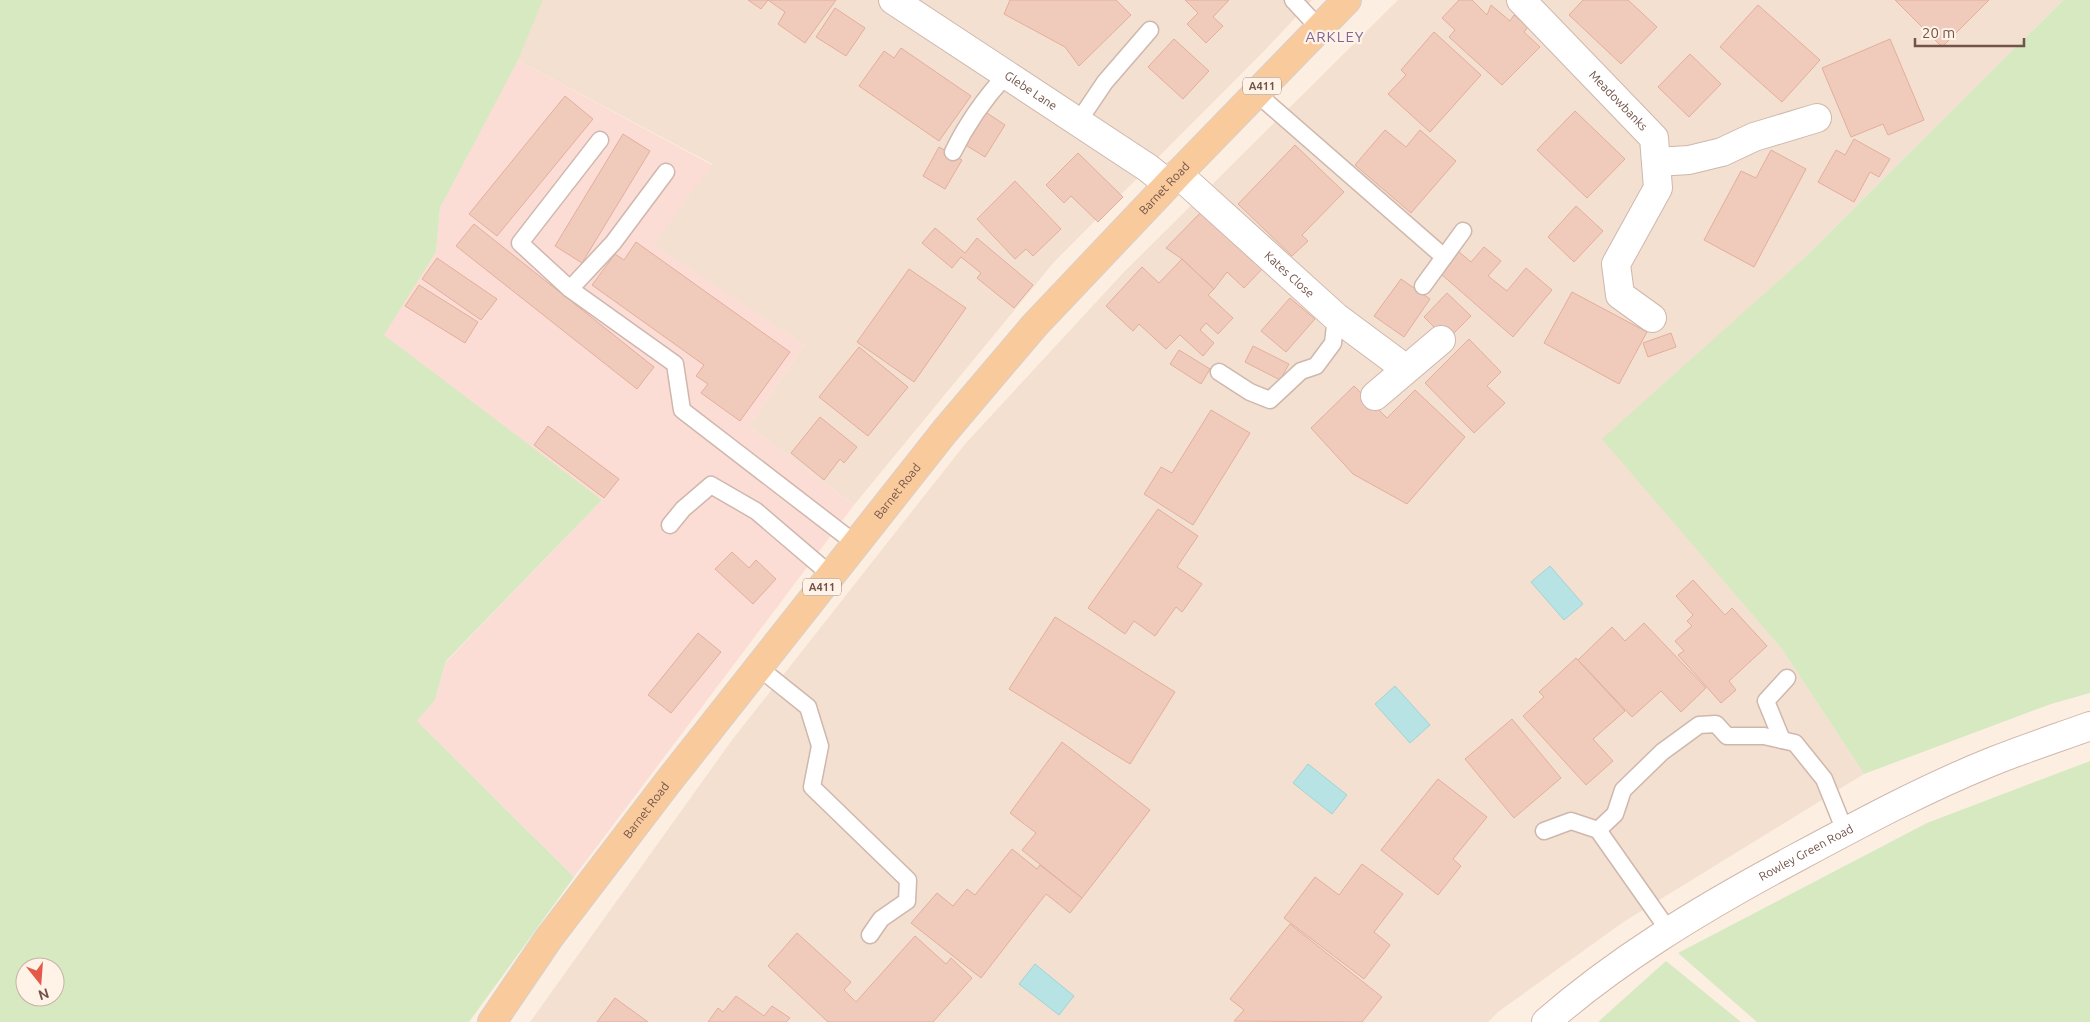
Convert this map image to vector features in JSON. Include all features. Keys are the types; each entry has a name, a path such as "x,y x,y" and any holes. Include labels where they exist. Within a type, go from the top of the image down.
{"main road":[{"name":"Barnet Road","path":"492,1022 555,930 758,667 945,431 1034,326 1173,179 1347,0"}],"street":[{"name":"Glebe Lane","path":"893,0 1148,168 1173,179"},
{"name":"Meadowbanks","path":"1521,0 1654,138 1658,188 1616,264 1620,296 1652,318"},
{"path":"1656,162 1689,160 1722,152 1754,138 1817,118"},
{"name":"Kates Close","path":"1173,179 1336,318 1406,368"},
{"path":"1375,396 1406,368 1442,340"},
{"name":"Rowley Green Road","path":"1546,1022 1572,1000 1669,930 1751,883 1846,832 1990,762 2090,726"}],"lane":[{"path":"1293,0 1319,28"},
{"path":"1078,122 1105,82 1150,30"},
{"path":"952,152 967,124 987,96 1006,75"},
{"path":"1256,93 1444,257"},
{"path":"600,140 520,242 570,289 675,364 682,410 856,544"},
{"path":"570,289 613,243 666,172"},
{"path":"1423,286 1463,231"},
{"path":"1219,372 1250,392 1270,400 1301,371 1316,366 1332,343 1336,318"},
{"path":"670,525 683,509 711,485 756,511 831,575"},
{"path":"758,667 808,706 820,746 812,787 908,880 907,901 880,919 870,935"},
{"path":"1782,740 1766,701 1787,678"},
{"path":"1598,830 1615,814 1623,790 1662,752 1699,725 1716,724 1727,736 1764,736 1795,743 1824,779 1846,832"},
{"path":"1544,831 1571,821 1598,830 1669,930"}],"shaded area":[{"path":"543,0 1312,0 1266,49 1054,262 854,505 749,426 804,345 652,244 712,164 517,60"},
{"path":"1398,0 2063,0 1803,259 1603,439 1782,649 1864,774 1625,921 1498,1012 1488,1022 530,1022 732,740 965,444 1123,273"},
{"path":"517,60 712,165 653,244 804,345 749,426 854,505 574,877 417,721 435,700 446,662 602,500 383,335 436,252 440,208"}],"green space":[{"path":"0,0 543,0 517,62 440,208 436,252 384,335 602,500 446,661 435,700 417,721 574,877 469,1022 0,1022"},
{"path":"2063,0 2090,0 2090,693 2051,704 1864,774 1782,649 1602,439 1803,259"},
{"path":"2090,761 2090,1022 1757,1022 1678,953 1927,823"},
{"path":"1666,961 1741,1022 1598,1022"}],"water":[{"path":"1550,566 1583,604 1564,620 1531,582"},
{"path":"1395,686 1430,725 1410,743 1375,704"},
{"path":"1308,764 1347,795 1332,814 1293,783"},
{"path":"1035,964 1074,996 1059,1015 1019,984"}],"building":[{"path":"748,0 768,0 761,9"},
{"path":"768,0 836,0 805,43 778,24 785,12"},
{"path":"1010,0 1116,0 1131,15 1079,66 1065,47 1004,14"},
{"path":"1185,0 1229,0 1213,17 1223,26 1206,43 1187,24 1198,13"},
{"path":"1459,0 1472,0 1487,15 1491,5 1510,21 1514,15 1528,27 1524,32 1540,47 1502,85 1449,37 1455,30 1442,18"},
{"path":"1583,0 1628,0 1657,27 1621,64 1569,15"},
{"path":"1895,0 1989,0 1942,47"},
{"path":"1758,5 1820,60 1782,102 1720,47"},
{"path":"835,8 865,28 846,56 816,37"},
{"path":"1434,32 1481,75 1430,132 1388,94 1406,75 1401,70"},
{"path":"1174,39 1209,71 1183,99 1148,67"},
{"path":"1890,39 1924,120 1888,135 1883,124 1851,137 1822,68"},
{"path":"901,48 971,96 939,141 859,86 884,51 894,58"},
{"path":"1690,54 1721,84 1689,117 1658,87"},
{"path":"565,96 593,119 497,236 469,214"},
{"path":"984,111 1005,125 985,157 964,144"},
{"path":"1575,111 1625,159 1587,198 1537,150"},
{"path":"1385,130 1406,147 1420,130 1456,161 1411,213 1355,165"},
{"path":"623,134 650,151 582,263 555,246"},
{"path":"1854,139 1890,159 1879,177 1870,172 1854,202 1818,182 1836,150 1845,155"},
{"path":"1295,145 1344,192 1302,235 1308,241 1292,256 1238,204"},
{"path":"939,147 962,160 945,189 923,176"},
{"path":"1771,150 1806,169 1754,267 1704,240 1741,171 1756,178"},
{"path":"1078,153 1123,197 1098,222 1071,196 1064,203 1046,185"},
{"path":"1015,181 1061,229 1033,256 1026,249 1015,259 977,219"},
{"path":"1576,206 1603,231 1574,262 1548,237"},
{"path":"1206,207 1267,264 1244,288 1227,272 1214,289 1182,259 1166,248"},
{"path":"474,224 654,367 637,389 456,246"},
{"path":"935,228 965,253 977,238 1033,285 1014,308 977,278 981,273 961,257 952,268 922,243"},
{"path":"636,242 790,352 740,421 701,393 708,384 696,376 704,365 592,285 615,254 624,260"},
{"path":"1484,247 1501,261 1488,276 1507,291 1526,268 1552,290 1513,337 1441,274 1458,251 1471,262"},
{"path":"437,258 497,299 481,320 422,279"},
{"path":"1182,259 1214,289 1208,295 1233,318 1218,334 1206,323 1200,330 1214,343 1203,356 1180,335 1166,349 1139,324 1133,331 1106,306 1142,267 1159,283"},
{"path":"909,269 966,308 914,382 857,342"},
{"path":"1401,279 1430,299 1404,337 1374,316"},
{"path":"419,285 478,322 465,343 405,306"},
{"path":"1572,292 1647,332 1619,384 1544,343"},
{"path":"1447,293 1471,316 1447,340 1424,317"},
{"path":"1290,298 1315,319 1286,352 1261,331"},
{"path":"1671,333 1676,347 1648,357 1643,343"},
{"path":"1469,339 1501,372 1487,386 1505,403 1474,433 1425,383"},
{"path":"1253,346 1289,364 1280,380 1245,362"},
{"path":"859,347 908,387 868,436 819,397"},
{"path":"1179,350 1210,369 1201,384 1170,364"},
{"path":"1354,386 1387,418 1415,390 1465,437 1407,504 1353,474 1311,428"},
{"path":"1211,410 1250,433 1193,525 1144,494 1161,467 1172,473"},
{"path":"820,417 857,447 844,463 840,459 824,480 791,453"},
{"path":"548,426 619,479 604,498 534,445"},
{"path":"1158,509 1198,536 1177,567 1202,584 1182,612 1176,607 1155,636 1134,621 1125,634 1088,608"},
{"path":"732,552 749,568 756,560 776,579 753,604 715,569"},
{"path":"1693,580 1725,615 1732,608 1767,646 1729,681 1736,690 1721,703 1678,655 1684,651 1675,641 1692,626 1687,621 1693,615 1676,596"},
{"path":"1055,617 1175,692 1130,764 1009,689"},
{"path":"1644,623 1706,688 1681,712 1661,691 1632,717 1578,660 1612,627 1625,641"},
{"path":"698,633 721,652 671,713 648,695"},
{"path":"1576,658 1625,711 1593,739 1613,761 1586,785 1523,716 1544,697 1539,692"},
{"path":"1512,719 1561,778 1514,818 1465,759"},
{"path":"1062,742 1150,810 1082,898 1022,850 1036,833 1010,813"},
{"path":"1438,779 1487,817 1453,859 1461,866 1438,895 1381,850"},
{"path":"1012,849 1037,869 1040,865 1082,898 1070,913 1046,894 981,978 911,923 937,893 953,906 967,889 975,895"},
{"path":"1362,864 1403,894 1374,932 1390,945 1364,979 1284,918 1315,877 1339,895"},
{"path":"1290,924 1382,997 1362,1022 1234,1021 1244,1010 1230,999"},
{"path":"797,933 851,982 844,990 856,1002 915,936 946,964 951,958 972,978 933,1022 828,1022 768,966"},
{"path":"736,996 764,1016 772,1006 790,1018 786,1022 708,1022 718,1008 723,1012"},
{"path":"615,998 648,1022 597,1022"}],"district":[{"name":"ARKLEY","path":"1335,37"}]}
